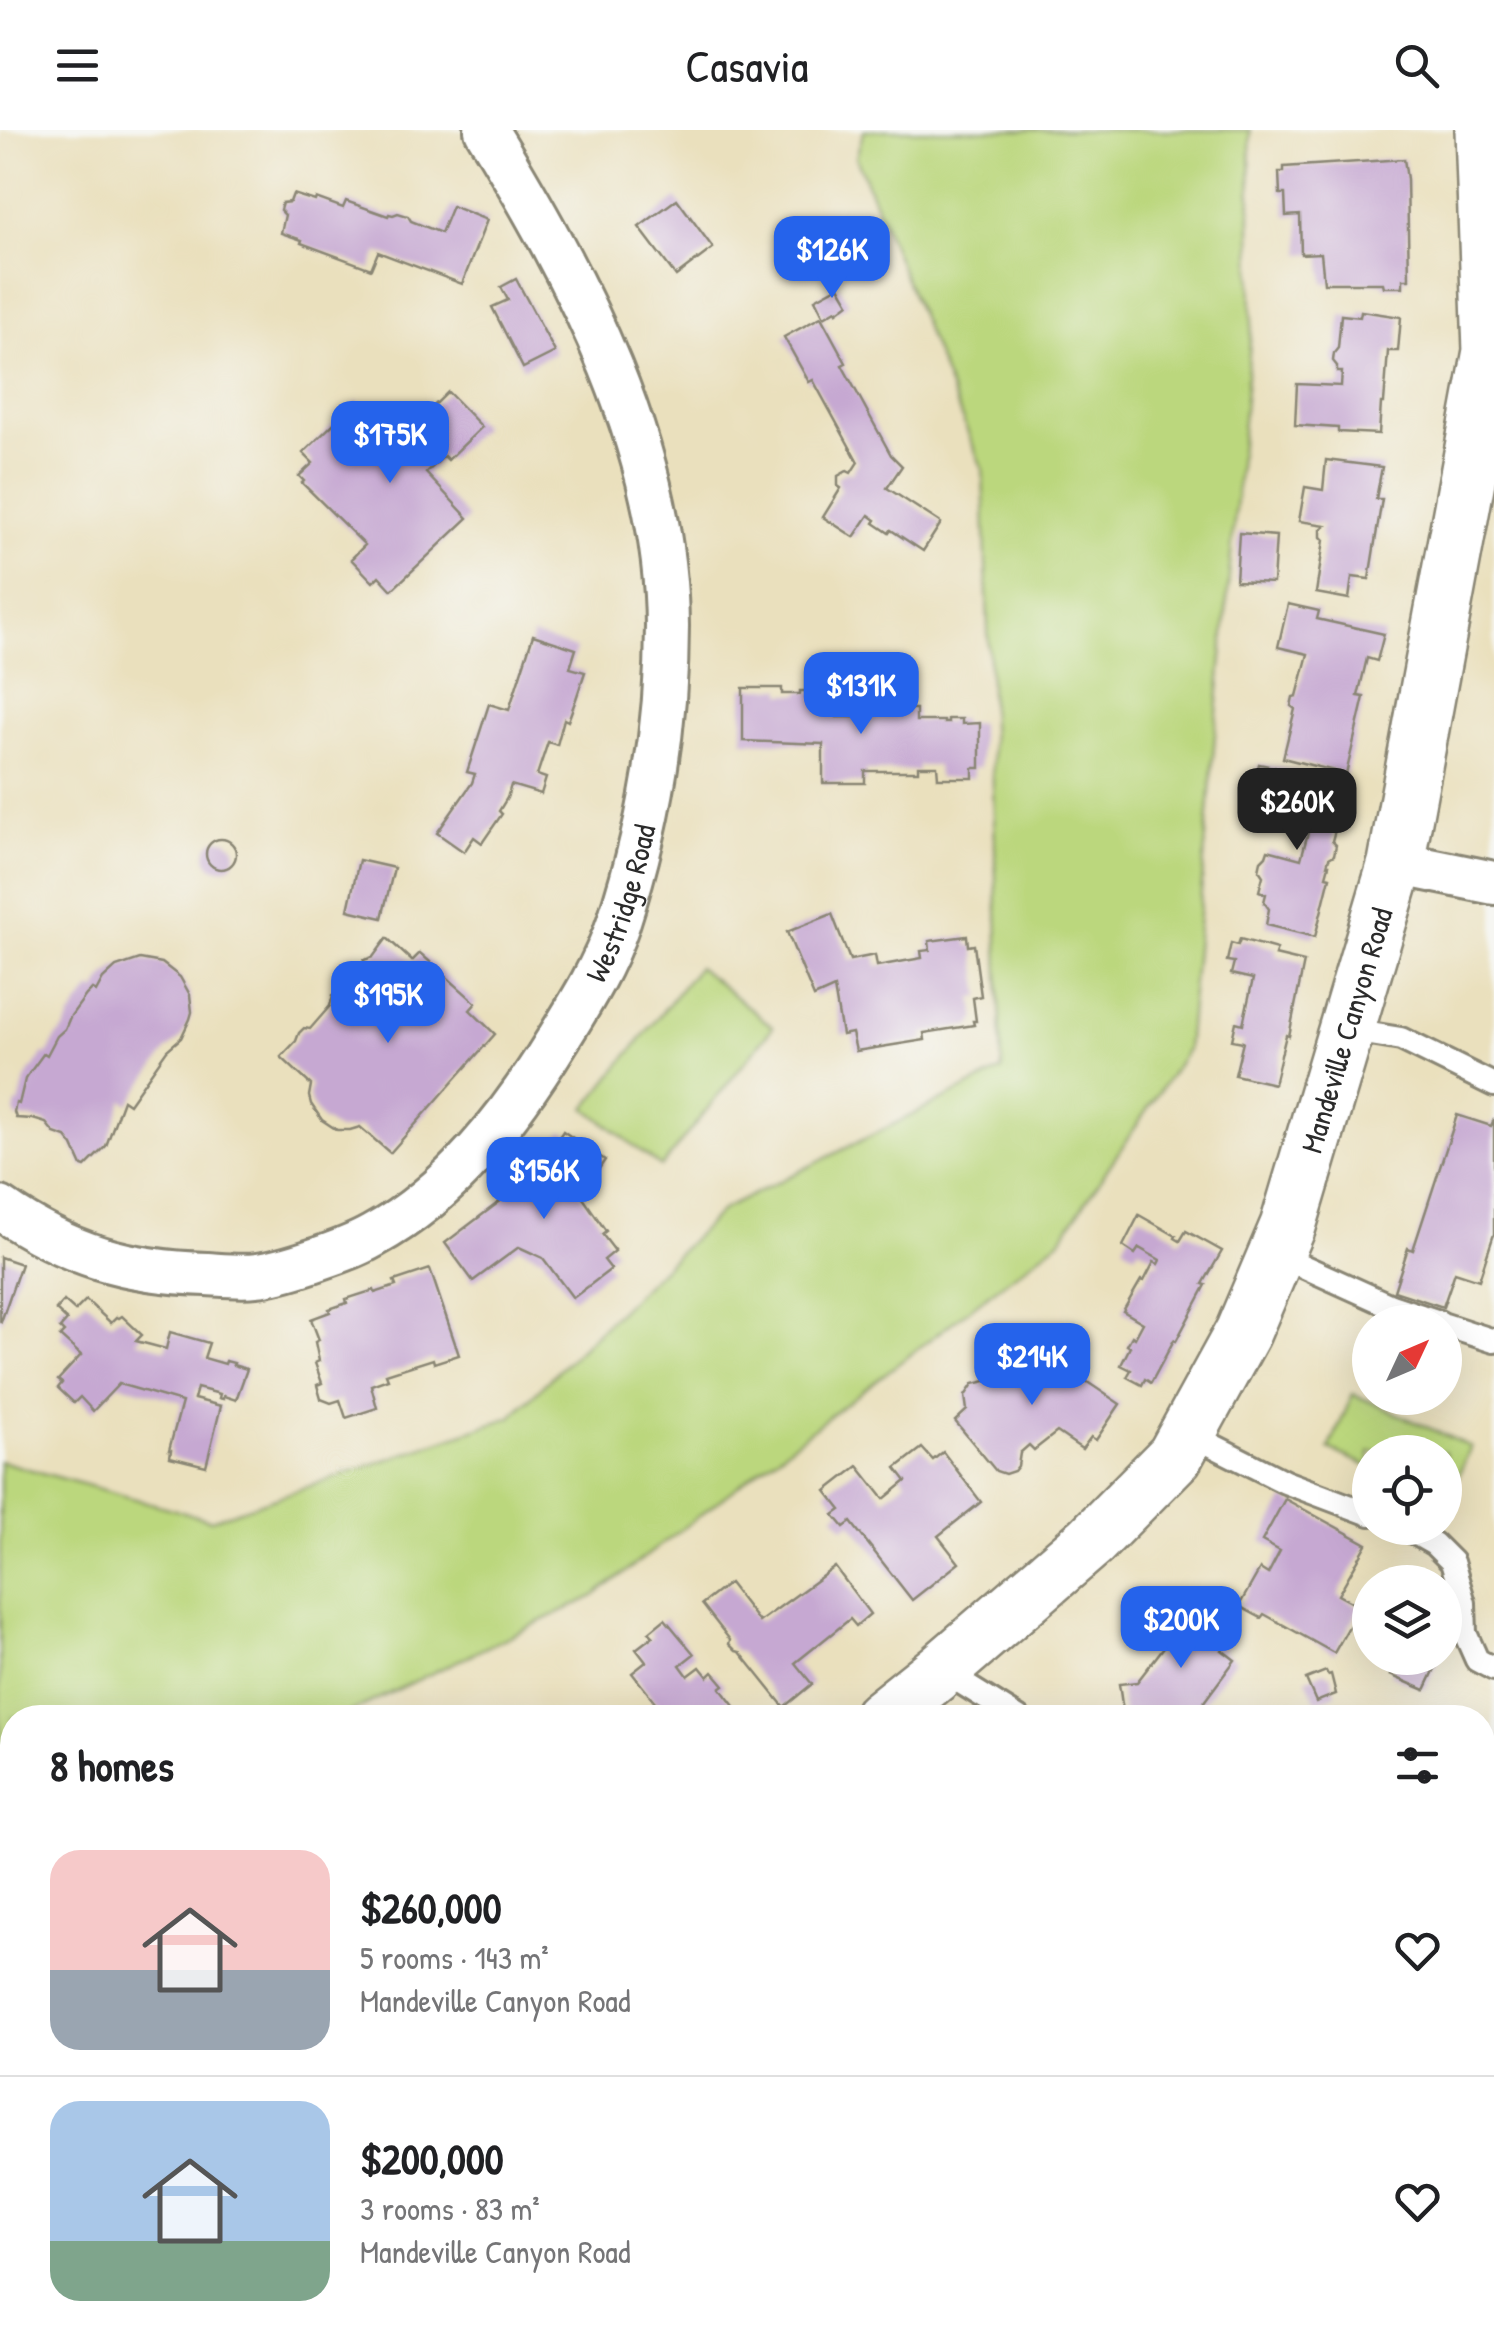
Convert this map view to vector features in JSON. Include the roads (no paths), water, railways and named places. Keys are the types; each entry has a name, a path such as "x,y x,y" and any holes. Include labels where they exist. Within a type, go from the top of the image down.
{"street":[{"name":"Westridge Road","path":"0,1208 68,1248 103,1260 174,1274 255,1276 337,1252 374,1236 422,1202 464,1165 502,1122 538,1071 596,974 617,927 643,834 661,737 667,624 658,530 638,443 603,349 561,260 486,130"},
{"name":"Mandeville Canyon Road","path":"897,1705 1091,1542 1175,1456 1244,1332 1288,1226 1396,863 1492,351 1483,130"},
{"path":"1396,863 1494,883"}],"lane":[{"path":"1346,1030 1402,1039 1494,1084"},
{"path":"1276,1254 1389,1305"},
{"path":"1462,1331 1494,1342"},
{"path":"1188,1432 1285,1482 1352,1507"},
{"path":"1435,1545 1452,1562 1464,1604 1465,1633 1476,1660 1494,1669"},
{"path":"941,1670 997,1705"}]}
